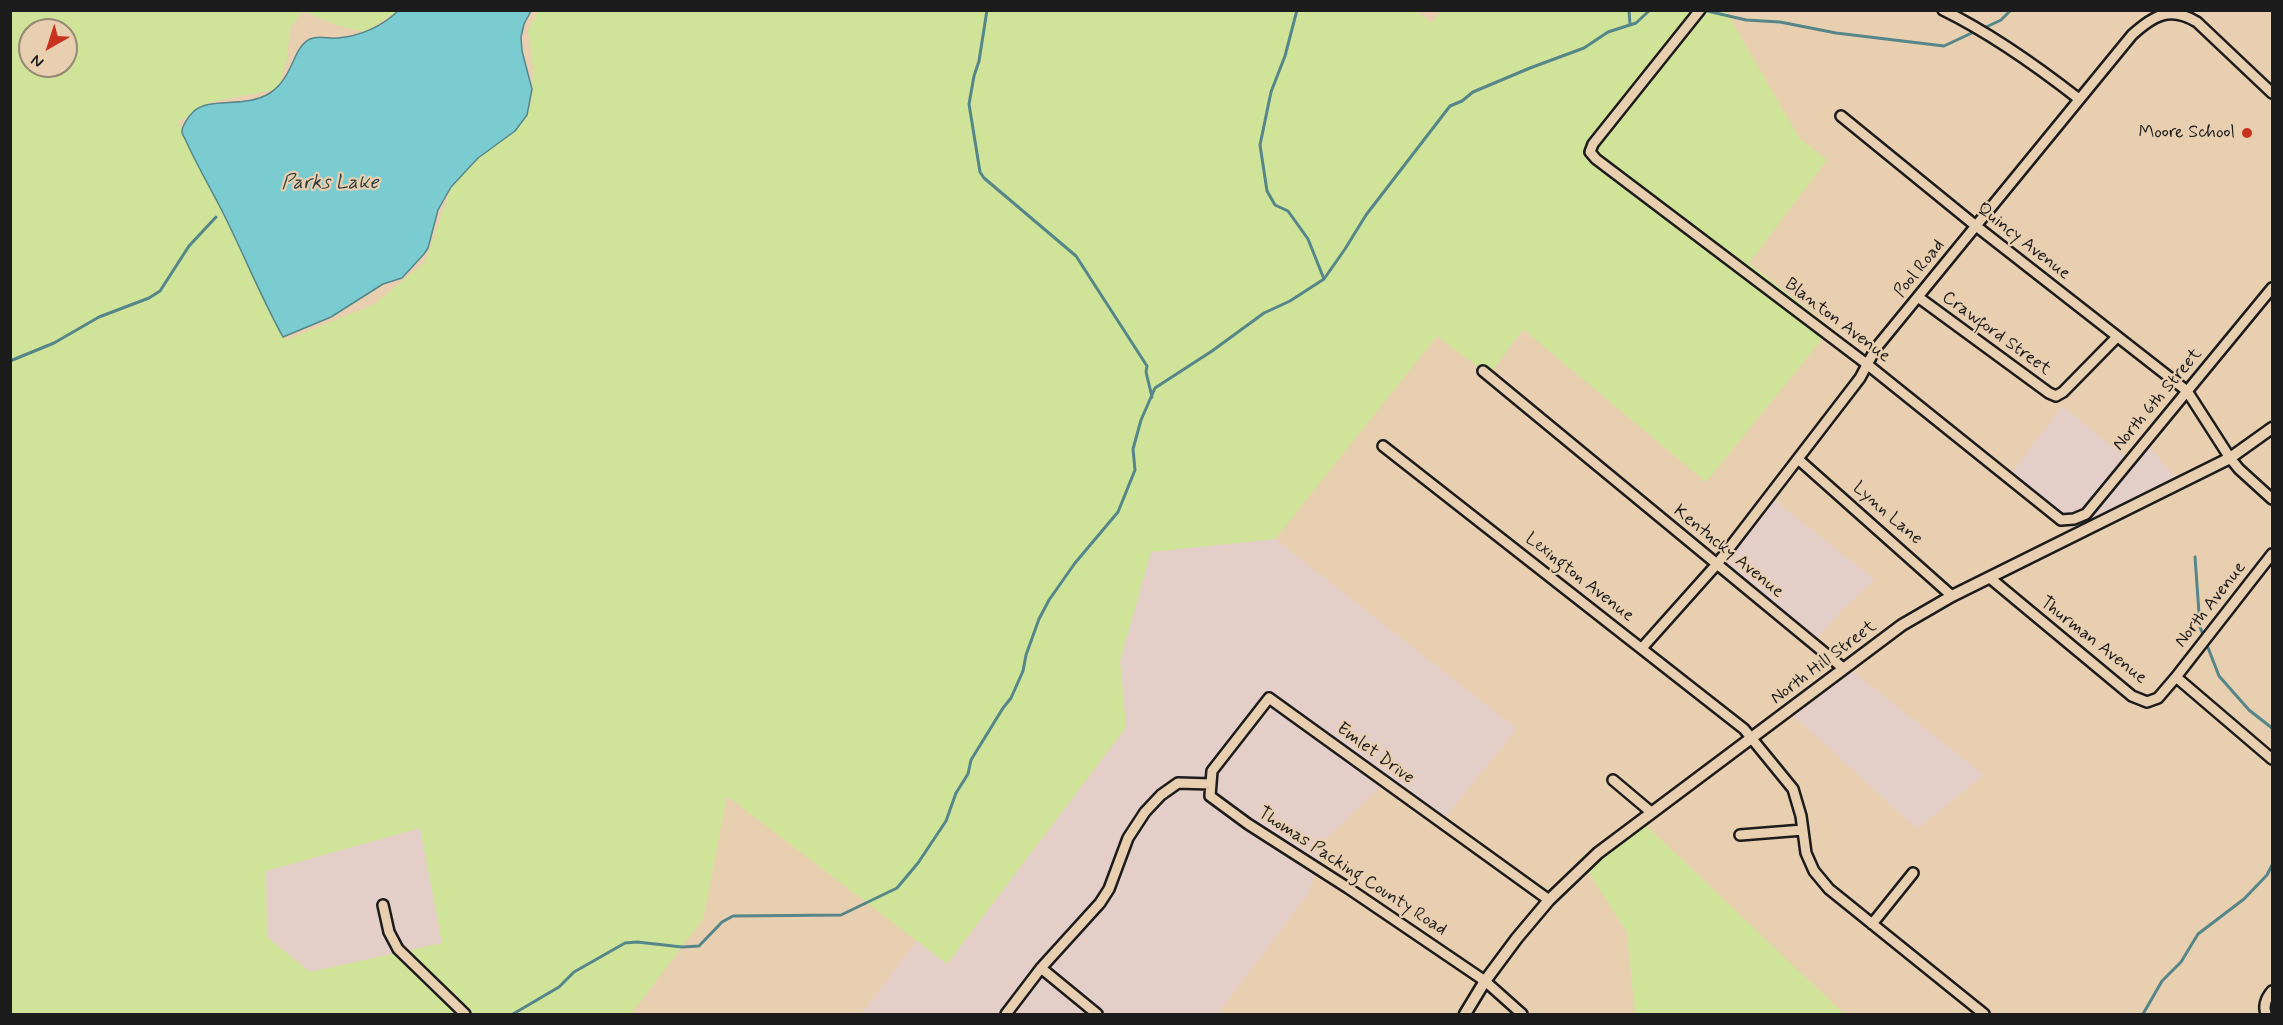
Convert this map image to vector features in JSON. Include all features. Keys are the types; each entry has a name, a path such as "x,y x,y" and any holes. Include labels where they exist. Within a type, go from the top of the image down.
{"street":[{"name":"Blanton Avenue","path":"1700,10 1593,144 1590,152 1605,166 1868,365 2061,520"},
{"path":"1942,10 1988,36 2079,99"},
{"name":"Pool Road","path":"1642,648 1717,564 1860,378 1876,348 2132,34 2147,20 2168,13 2183,14 2197,22 2272,93"},
{"name":"Quincy Avenue","path":"1841,116 1976,226 2187,391"},
{"name":"North 6th Street","path":"2061,520 2074,519 2086,514 2272,288"},
{"name":"Crawford Street","path":"1918,297 2056,396 2063,392 2117,337"},
{"name":"Kentucky Avenue","path":"1483,371 1843,668"},
{"path":"2187,391 2230,459 2272,499"},
{"name":"North Hill Street","path":"1465,1014 1485,981 1549,900 1598,853 1902,625 1952,596 2230,459 2272,428"},
{"name":"Lexington Avenue","path":"1383,447 1642,648 1752,737 1793,789 1806,853 1814,871 1829,889 1984,1014"},
{"name":"Lynn Lane","path":"1798,459 1952,596"},
{"name":"North Avenue","path":"2176,677 2272,554"},
{"name":"Thurman Avenue","path":"1990,578 2132,696 2147,702 2158,698 2176,677"},
{"path":"2176,677 2272,759"},
{"name":"Emlet Drive","path":"1211,784 1212,771 1269,698 1549,900"},
{"path":"1613,780 1651,812"},
{"path":"1006,1014 1041,968 1100,903 1109,889 1128,838 1145,812 1161,795 1178,783 1211,784"},
{"name":"Thomas Packing County Road","path":"1211,784 1210,796 1248,824 1348,888 1485,981"},
{"path":"1740,835 1803,830"},
{"path":"1872,924 1913,873"},
{"path":"383,905 389,932 398,949 465,1014"},
{"path":"1041,968 1097,1014"},
{"path":"1485,981 1522,1014"},
{"path":"2265,1011 2272,991"}],"shaded area":[{"path":"2062,406 2129,460 2145,441 2178,482 2074,530 2008,477"},
{"path":"1768,495 1875,580 1843,609 1815,641 1715,563"},
{"path":"1275,539 1517,729 1438,826 1382,786 1326,839 1307,896 1217,1014 861,1014 917,940 947,964 1126,728 1120,661 1151,552"},
{"path":"1843,664 1984,775 1917,829 1785,708"},
{"path":"421,828 442,943 310,972 267,937 266,871"}],"green space":[{"path":"1415,10 1432,23 1441,10 1726,11 1799,138 1827,160 1749,263 1831,328 1706,482 1523,329 1489,375 1437,336 1275,539 1151,552 1120,661 1126,727 947,964 727,796 703,919 631,1014 11,1014 10,11 303,11 290,28 287,59 278,89 211,102 178,122 286,340 375,304 425,262 451,188 481,154 515,130 532,102 533,67 528,30 538,11","holes":["420,828 442,943 310,972 267,937 266,871"]},
{"path":"303,11 399,11 364,32 336,25"},
{"path":"1636,816 1844,1014 1635,1014 1627,933 1580,858"}],"water":[{"name":"Parks Lake","path":"398,11 531,11 524,24 521,37 522,51 532,89 527,115 515,131 478,158 451,187 438,210 428,248 402,278 383,284 331,317 283,337 183,135 183,127 191,114 200,107 260,98 270,93 284,79 300,49 310,39 337,38 362,33 384,22"}],"waterway":[{"path":"987,10 969,104 980,172 984,178 1076,256 1147,366 1146,372 1152,397"},
{"path":"1297,10 1285,56 1271,92 1260,145 1267,191 1275,205 1288,211 1308,239 1324,279"},
{"path":"1629,10 1630,25"},
{"path":"513,1014 559,987 574,972 625,943 699,946 722,922 733,916 841,915 897,888 918,863 946,821 956,793 968,774 971,760 1011,698 1023,671 1026,655 1039,619 1049,600 1075,563 1118,512 1135,470 1133,449 1141,420 1155,388 1212,351 1264,313 1290,301 1324,279 1366,215 1450,106 1462,101 1473,92 1584,48 1608,32 1636,23 1650,10"},
{"path":"1703,10 1746,20 1780,22 1836,33 1944,46 1976,31"},
{"path":"1982,29 2001,20 2011,10"},
{"path":"10,361 54,343 99,317 149,298 160,291 189,246 216,217"},
{"path":"2195,557 2200,627 2219,676 2249,710 2272,728"},
{"path":"2143,1014 2162,981 2181,962 2198,934 2244,899 2267,875 2272,865"}],"place":[{"name":"Moore School","path":"2247,133"}]}
